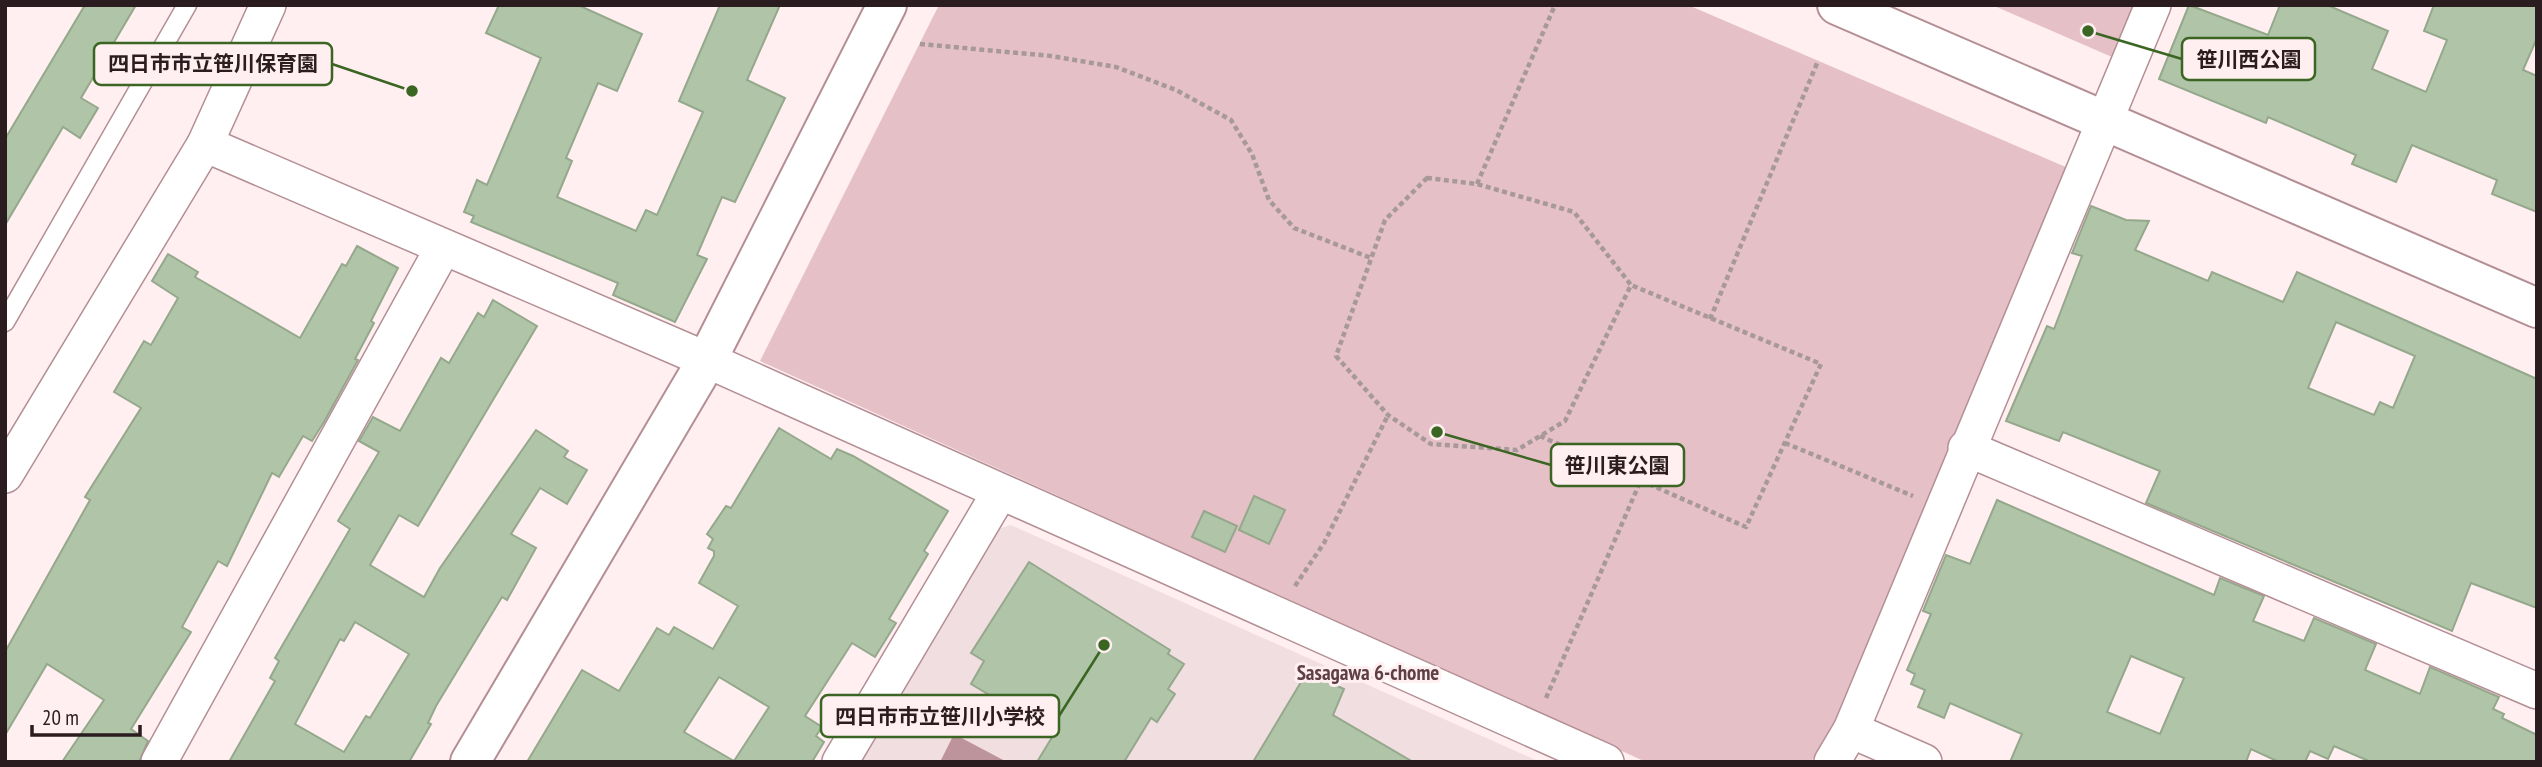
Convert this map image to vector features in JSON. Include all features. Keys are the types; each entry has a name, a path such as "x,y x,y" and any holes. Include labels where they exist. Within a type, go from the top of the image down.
{"street":[{"path":"5,475 205,144 268,5"},
{"path":"470,762 707,360 887,5"},
{"path":"1838,5 2537,308"},
{"path":"1832,762 1851,730 2153,5"},
{"path":"205,144 707,360 1606,762"},
{"path":"159,762 443,248"},
{"path":"1966,449 2537,691"},
{"path":"840,762 1000,492"},
{"path":"1851,730 1924,762"}],"lane":[{"path":"5,322 187,5"}],"path":[{"path":"1477,184 1555,5"},
{"path":"920,44 1051,57 1116,67 1176,90 1231,120 1252,154 1269,200 1294,228 1371,258"},
{"path":"1710,318 1818,61"},
{"path":"1540,436 1746,527 1821,364 1631,285 1574,212 1477,184 1427,178 1385,219 1336,356 1388,415 1431,444 1517,450 1540,436 1565,421 1631,285"},
{"path":"1291,591 1324,543 1388,415"},
{"path":"1785,443 1917,498"},
{"path":"1545,701 1641,481"}],"shaded area":[{"path":"939,5 1688,5 2068,168 1930,502 1834,722 1811,762 1646,762 760,361"},
{"path":"1992,5 2134,5 2112,57"},
{"path":"1011,525 1540,762 858,762 998,529"},
{"path":"954,734 1007,762 940,762"}],"building":[{"path":"85,5 136,5 81,98 98,108 80,138 63,127 5,225 5,139"},
{"path":"499,5 578,5 642,34 617,91 598,83 566,158 572,161 557,197 636,231 646,210 657,215 703,112 679,101 720,5 780,5 747,80 785,98 735,202 722,197 697,255 707,259 675,322 613,295 618,283 471,222 474,216 464,212 477,180 487,185 541,58 486,33"},
{"path":"2189,5 2268,35 2280,5 2327,5 2388,31 2372,69 2426,92 2447,40 2424,31 2434,5 2537,5 2537,38 2523,70 2537,76 2537,212 2492,194 2497,180 2412,145 2396,182 2352,164 2356,155 2268,117 2266,123 2159,79"},
{"path":"2091,206 2126,220 2149,221 2135,250 2208,281 2212,272 2283,302 2297,272 2537,379 2537,608 2471,583 2452,631 2146,503 2160,471 2063,432 2059,441 2006,421 2047,326 2054,329 2082,256 2072,253","holes":["2336,322 2415,356 2393,408 2380,402 2374,415 2308,388"]},
{"path":"357,246 398,268 371,321 374,323 355,359 358,360 324,422 312,441 303,436 279,477 272,473 227,566 218,561 182,627 191,632 131,729 148,741 139,762 62,762 104,700 47,664 5,735 5,652 90,500 85,497 141,408 114,392 144,341 151,345 178,298 152,281 168,254 198,272 195,277 300,338 342,264 346,266"},
{"path":"493,300 537,326 418,526 399,515 370,565 424,597 440,568 536,430 568,451 564,457 587,470 567,504 540,488 511,534 536,548 507,600 502,597 436,706 428,723 431,724 409,762 229,762 275,681 270,678 279,661 275,658 350,529 338,521 379,452 359,441 373,417 400,431 441,358 449,363 478,313 484,317","holes":["355,622 409,654 370,718 366,716 344,752 295,724 340,639 344,641"]},
{"path":"779,428 831,459 837,449 853,456 948,511 924,551 928,554 889,619 896,623 875,657 852,643 805,716 822,727 816,736 824,742 812,762 527,762 582,670 619,691 657,628 669,635 674,627 713,649 738,606 699,583 714,556 714,551 708,548 713,539 707,534 726,506 731,508","holes":["719,677 769,707 734,761 684,732"]},
{"path":"1254,496 1285,510 1269,544 1239,530"},
{"path":"1997,500 2214,595 2220,578 2264,596 2253,621 2304,641 2314,618 2376,644 2365,670 2420,694 2430,667 2499,697 2493,709 2504,714 2502,718 2537,735 2537,762 2371,762 2334,746 2328,759 2310,751 2305,762 2279,762 2251,749 2246,762 2010,762 2022,734 1950,703 1944,718 1918,707 1925,690 1911,684 1915,674 1907,670 1931,614 1923,611 1946,555 1970,564","holes":["2131,656 2184,678 2160,734 2107,712"]},
{"path":"1204,511 1237,526 1225,552 1192,537"},
{"path":"1029,562 1170,650 1168,654 1184,664 1168,689 1175,694 1157,722 1151,718 1124,762 1037,762 1054,734 971,684 984,661 971,653"},
{"path":"1307,672 1344,689 1333,715 1413,762 1253,762"}],"place":[{"name":"笹川西公園","path":"2088,31"},
{"name":"四日市市立笹川保育園","path":"412,91"},
{"name":"笹川東公園","path":"1437,432"},
{"name":"四日市市立笹川小学校","path":"1104,645"}],"district":[{"name":"Sasagawa 6-chome","path":"1368,673"}]}
